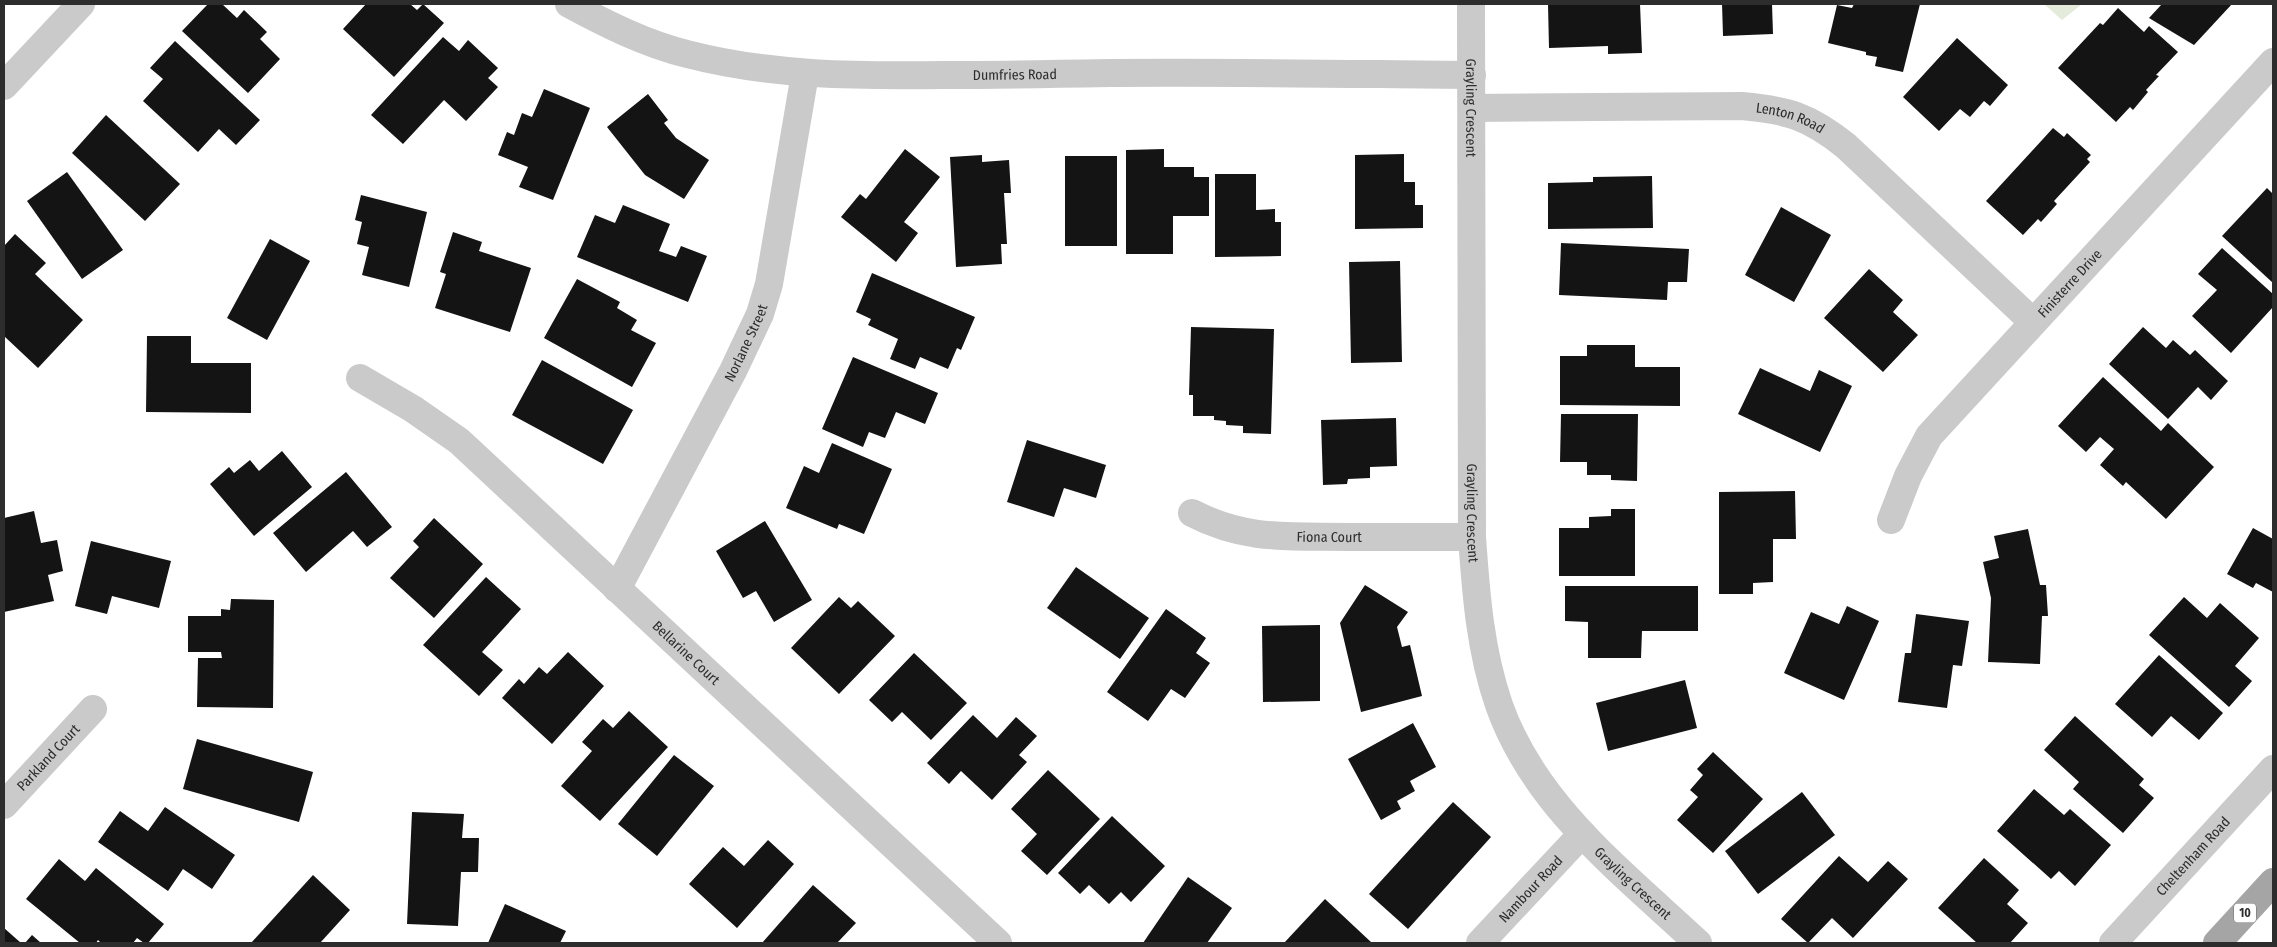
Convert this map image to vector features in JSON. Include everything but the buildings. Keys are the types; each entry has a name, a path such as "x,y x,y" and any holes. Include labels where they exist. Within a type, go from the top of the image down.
{"main road":[{"name":"10","path":"2216,943 2273,882"}],"street":[{"path":"4,86 81,4"},
{"name":"Dumfries Road","path":"569,4 592,17 685,54 736,65 805,74 902,76 1220,72 1472,75"},
{"name":"Grayling Crescent","path":"1471,4 1472,537 1477,606 1485,655 1499,705 1520,752 1540,783 1582,834 1698,943"},
{"name":"Finisterre Drive","path":"1891,520 1908,476 1929,436 2273,62"},
{"name":"Norlane Street","path":"617,589 733,371 760,314 769,284 805,74"},
{"name":"Lenton Road","path":"1472,108 1742,106 1776,109 1802,117 1824,128 1846,146 2033,322"},
{"name":"Bellarine Court","path":"360,378 413,409 459,441 998,943"},
{"name":"Fiona Court","path":"1192,513 1236,532 1273,536 1472,537"},
{"name":"Parkland Court","path":"4,805 92,709"},
{"name":"Cheltenham Road","path":"2113,943 2273,769"},
{"name":"Nambour Road","path":"1480,943 1582,834"}],"green space":[{"path":"2044,4 2082,4 2062,20"}]}
